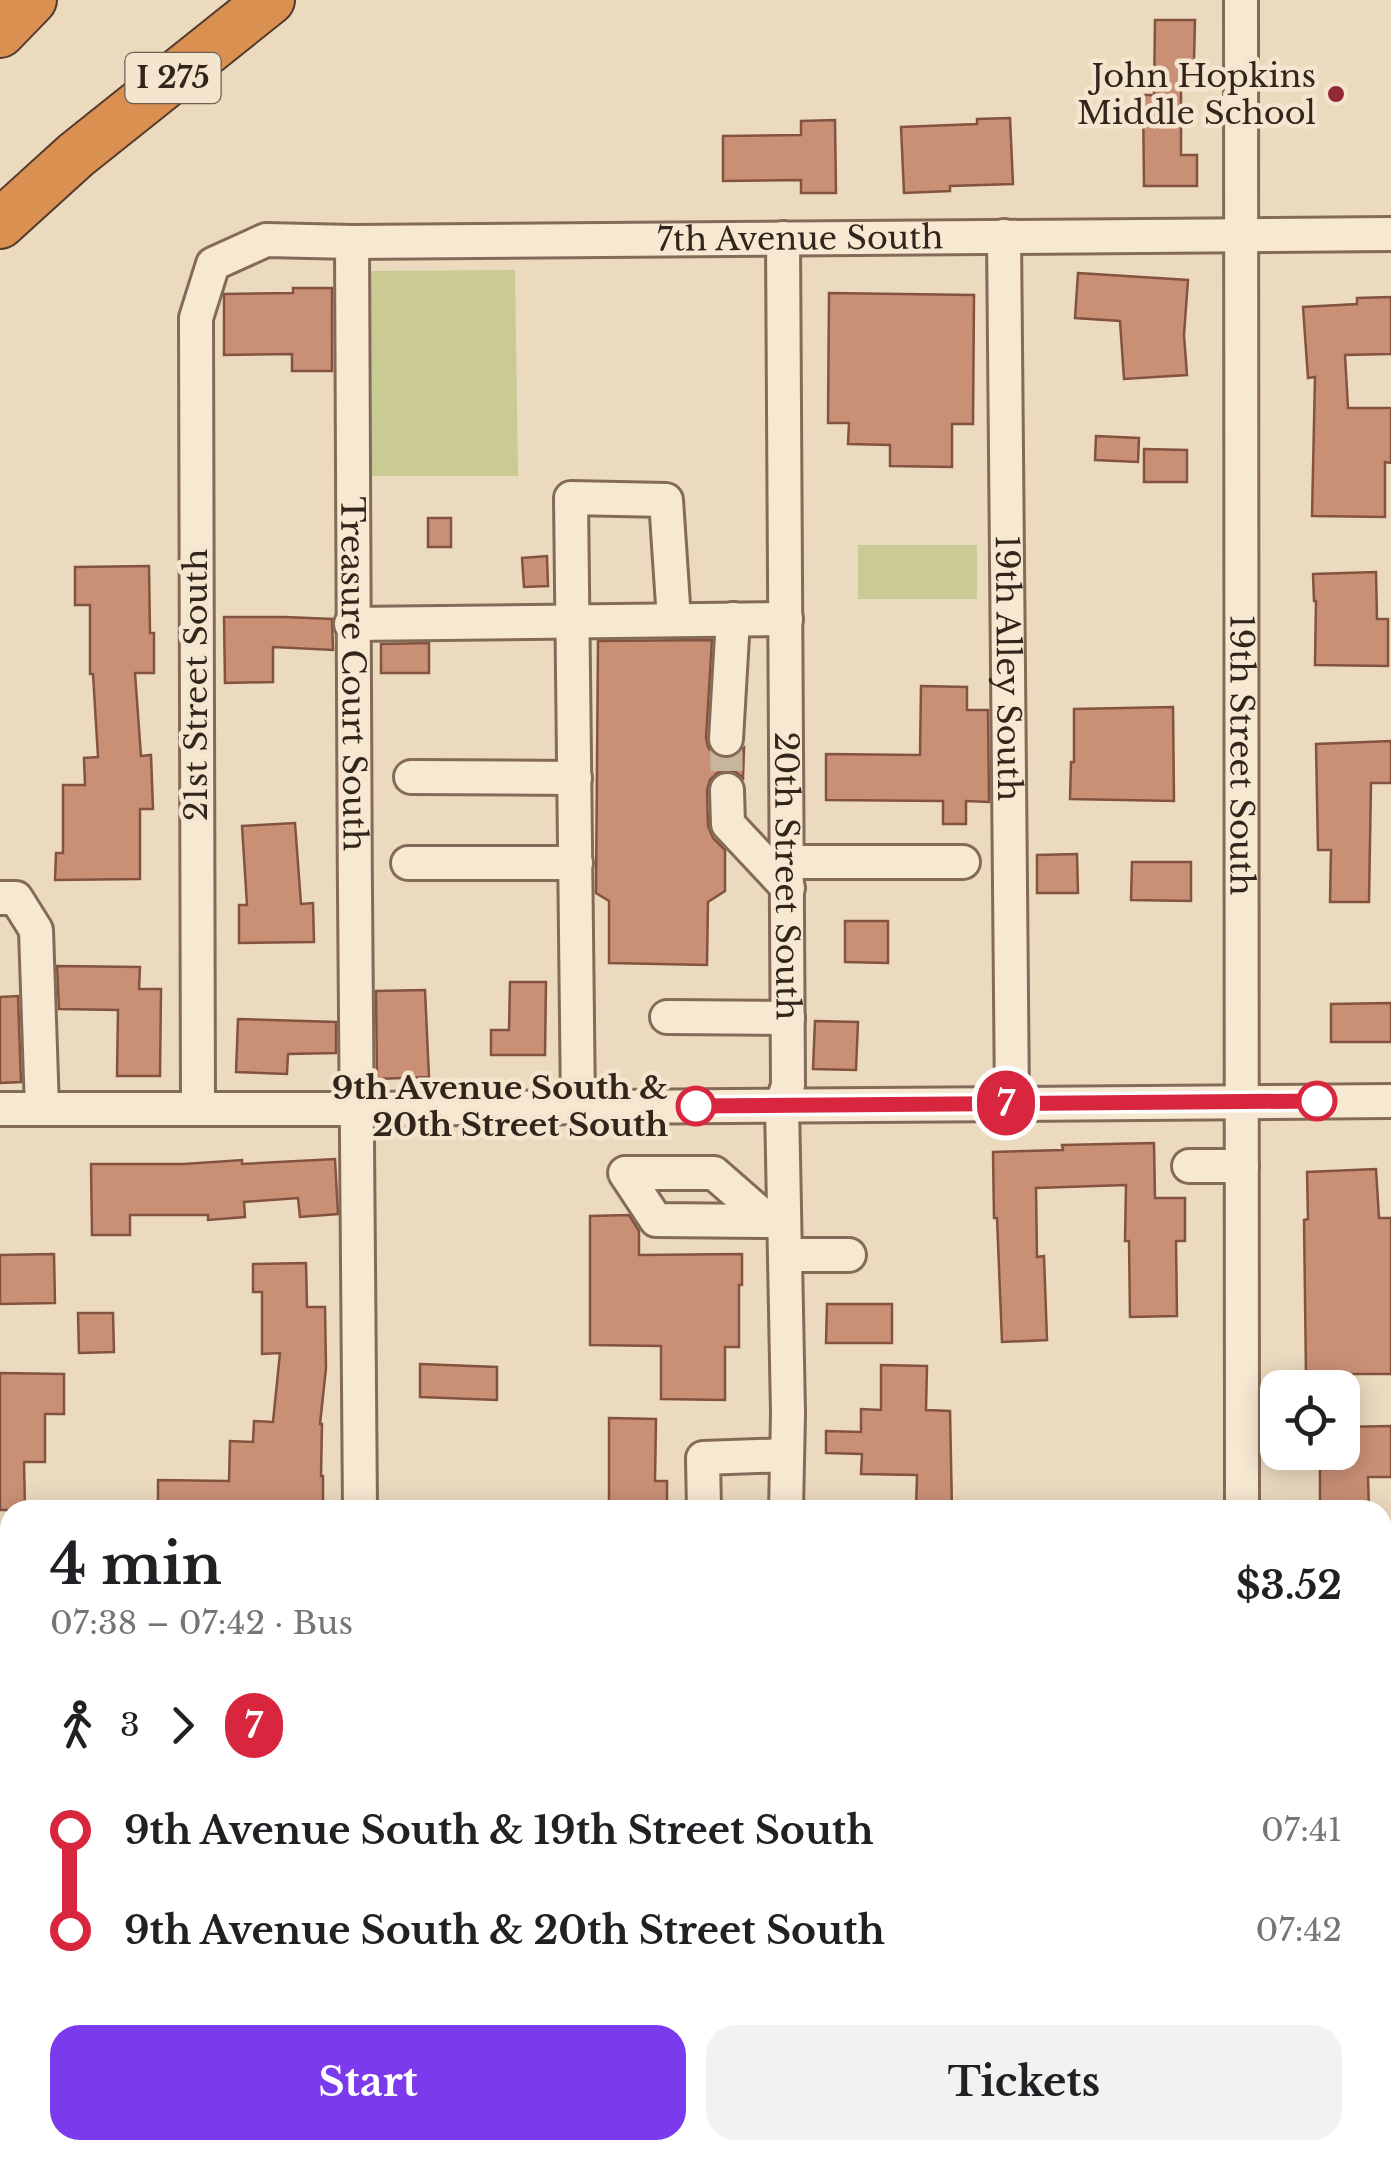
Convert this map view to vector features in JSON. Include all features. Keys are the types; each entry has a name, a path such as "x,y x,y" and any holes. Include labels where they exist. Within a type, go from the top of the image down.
{"highway":[{"path":"0,32 29,0"},
{"name":"I 275","path":"0,224 76,155 270,0"},
{"path":"76,155 286,0"}],"street":[{"name":"19th Street South","path":"1241,0 1242,1500"},
{"name":"7th Avenue South","path":"213,264 266,240 1391,234"},
{"name":"19th Alley South","path":"1004,236 1012,1103"},
{"name":"20th Street South","path":"783,238 788,1086 782,1105 776,1222 785,1255 786,1500"},
{"name":"Treasure Court South","path":"352,242 351,624 358,1109"},
{"name":"21st Street South","path":"198,1109 196,318 213,264"},
{"path":"578,1107 572,498 666,500 674,620"},
{"path":"726,739 733,619"},
{"path":"351,624 786,619"},
{"path":"411,776 575,778"},
{"path":"727,790 728,824 788,875 963,862"},
{"path":"408,863 576,863"},
{"path":"0,898 16,898 36,930 42,1109"},
{"path":"666,1017 788,1018"},
{"path":"0,1109 1391,1101"},
{"path":"358,1109 360,1500"},
{"path":"1189,1166 1242,1166"},
{"path":"785,1255 849,1256"},
{"path":"704,1500 703,1458 787,1455"}],"green space":[{"path":"515,270 518,476 369,476 369,271"},
{"path":"858,545 977,545 977,599 858,599"}],"building":[{"path":"1155,20 1195,20 1194,61 1181,60 1181,155 1197,155 1197,186 1144,186 1143,95 1154,95"},
{"path":"1010,118 1013,184 950,186 950,191 904,193 901,127 977,124 977,119"},
{"path":"835,120 836,193 801,193 801,180 723,181 723,136 801,135 801,121"},
{"path":"1078,273 1188,280 1184,335 1187,375 1124,379 1120,321 1075,318"},
{"path":"293,288 332,288 332,371 292,371 292,354 224,355 224,294 293,293"},
{"path":"829,293 974,295 973,424 952,424 952,467 890,466 890,445 848,444 849,423 828,423"},
{"path":"1391,297 1391,354 1345,355 1348,408 1391,408 1391,463 1385,462 1385,517 1312,516 1315,377 1308,378 1303,307 1357,304 1357,298"},
{"path":"1096,436 1139,438 1138,462 1095,460"},
{"path":"1144,449 1187,450 1187,482 1144,482"},
{"path":"428,518 451,518 451,547 428,547"},
{"path":"547,556 548,586 524,587 522,558"},
{"path":"149,566 154,673 135,673 141,756 151,755 153,809 140,809 140,879 55,880 56,853 63,853 63,785 85,785 84,758 98,757 90,674 90,605 75,605 75,567"},
{"path":"1376,572 1377,619 1388,619 1388,666 1315,665 1313,574"},
{"path":"224,617 332,619 333,650 273,647 273,682 225,683"},
{"path":"712,640 708,747 714,755 726,759 744,748 743,778 727,770 717,773 707,790 708,826 725,850 725,891 708,902 707,965 609,963 609,901 596,893 598,641"},
{"path":"429,643 429,673 381,673 381,644"},
{"path":"921,686 967,687 967,710 988,710 989,802 966,801 966,824 943,824 943,801 826,800 826,754 920,755"},
{"path":"1173,707 1174,801 1070,799 1074,709"},
{"path":"1391,741 1391,783 1371,783 1369,902 1330,902 1331,850 1318,850 1316,744"},
{"path":"295,823 301,904 313,903 314,942 239,943 239,905 247,905 242,826"},
{"path":"1077,854 1078,893 1037,893 1037,855"},
{"path":"1132,862 1191,862 1191,901 1131,900"},
{"path":"845,921 888,921 888,963 845,962"},
{"path":"57,966 140,967 139,989 161,989 160,1076 117,1076 118,1010 59,1009"},
{"path":"510,982 546,982 545,1055 491,1055 491,1030 509,1030"},
{"path":"425,990 429,1077 377,1079 376,991"},
{"path":"18,996 21,1082 0,1083 0,997"},
{"path":"1391,1003 1391,1042 1331,1042 1331,1004"},
{"path":"238,1019 336,1022 336,1053 288,1054 287,1074 236,1072"},
{"path":"815,1021 858,1022 856,1070 813,1069"},
{"path":"1154,1143 1155,1198 1185,1198 1185,1241 1176,1241 1177,1316 1130,1317 1126,1185 1036,1188 1037,1257 1044,1256 1047,1340 1002,1342 993,1152 1063,1150 1062,1145"},
{"path":"335,1159 338,1214 300,1217 298,1198 244,1202 245,1217 208,1220 208,1215 130,1215 130,1235 92,1235 91,1164 242,1160 242,1164"},
{"path":"1376,1169 1379,1218 1391,1218 1391,1374 1306,1370 1307,1172"},
{"path":"629,1215 639,1231 639,1255 742,1254 739,1347 725,1347 725,1400 661,1399 661,1346 590,1345 590,1216"},
{"path":"54,1254 55,1303 0,1304 0,1255"},
{"path":"306,1263 307,1307 325,1307 326,1368 320,1424 323,1500 158,1500 158,1480 229,1481 230,1441 253,1442 254,1421 273,1422 280,1353 262,1354 262,1292 253,1292 253,1264"},
{"path":"827,1304 892,1304 892,1343 826,1343"},
{"path":"78,1313 113,1313 114,1352 79,1353"},
{"path":"420,1364 497,1367 497,1400 420,1397"},
{"path":"881,1365 927,1366 926,1410 950,1411 952,1500 916,1500 917,1475 861,1474 862,1454 826,1453 826,1431 861,1432 861,1409 881,1410"},
{"path":"0,1373 64,1374 64,1414 45,1414 45,1462 24,1462 25,1500 0,1500"},
{"path":"609,1418 656,1419 655,1481 667,1481 667,1500 609,1500"},
{"path":"1391,1426 1391,1477 1368,1477 1369,1500 1320,1500 1320,1470 1360,1470 1360,1427"}],"tunnel":[{"path":"726,739 727,790"}],"bus line":[{"name":"7","path":"696,1106 1317,1101"}],"place":[{"name":"John Hopkins Middle School","path":"1336,94"},
{"name":"9th Avenue South & 20th Street South","path":"696,1106"}]}
